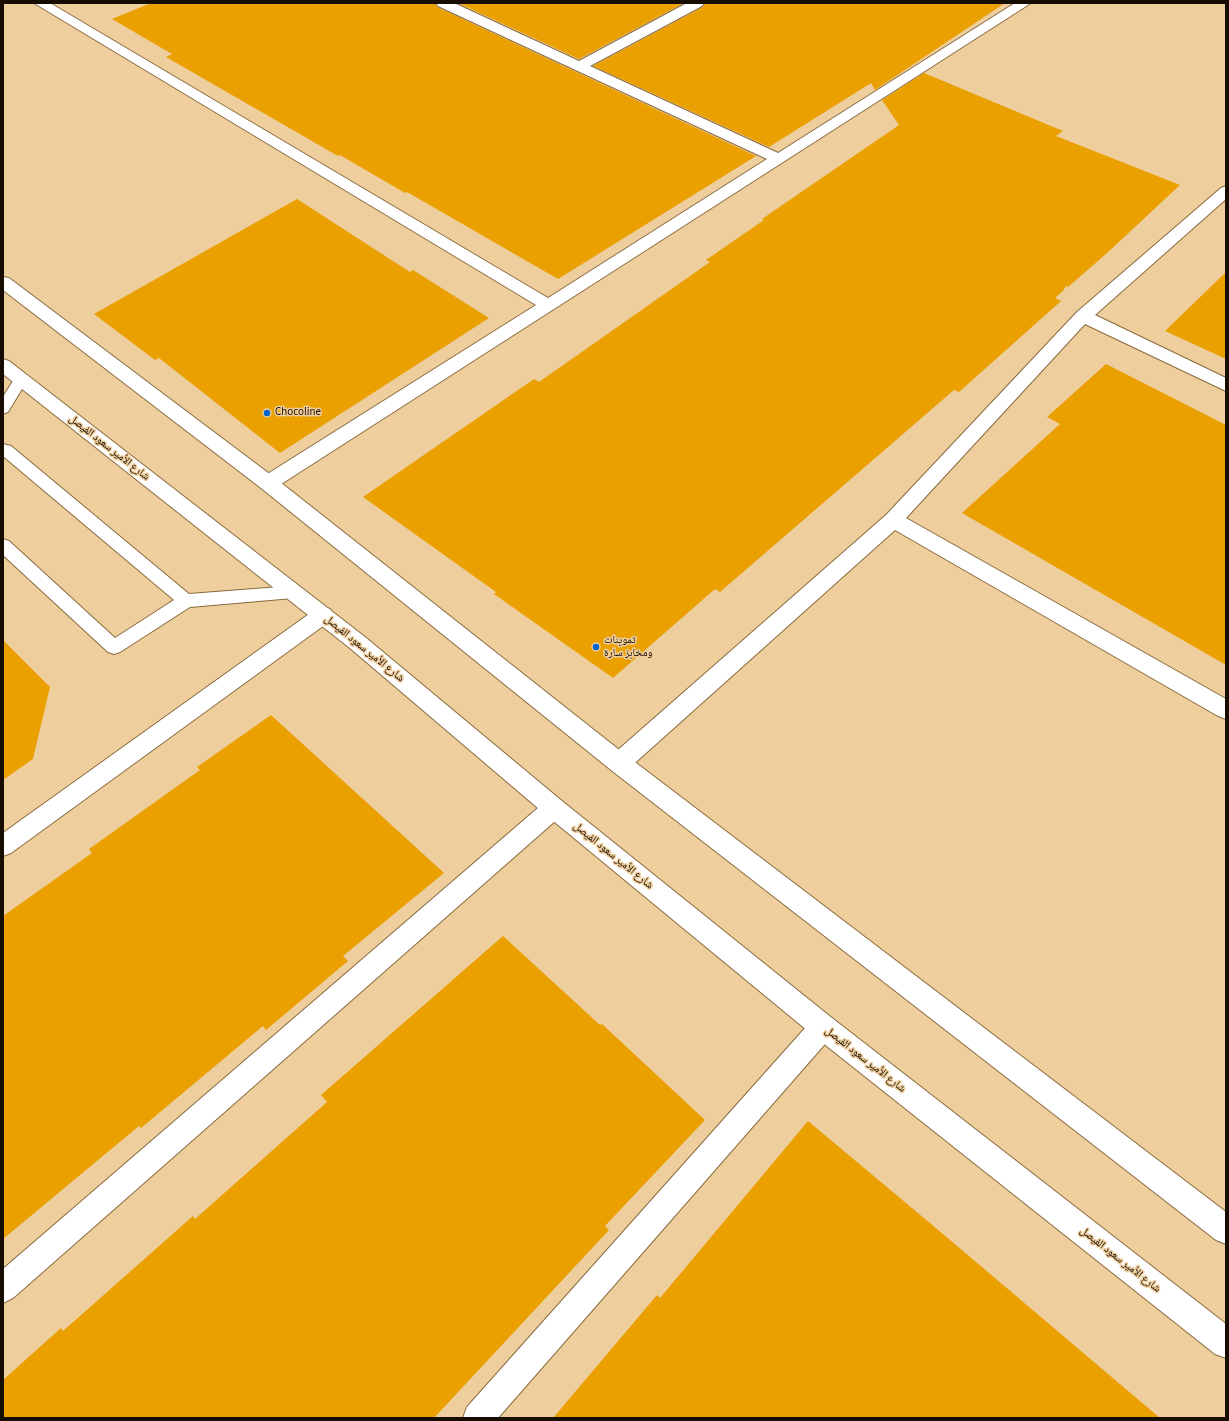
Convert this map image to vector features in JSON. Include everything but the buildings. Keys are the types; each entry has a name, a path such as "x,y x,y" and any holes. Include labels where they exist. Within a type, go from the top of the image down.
{"street":[{"path":"47,6 68,3"},
{"path":"443,3 779,159"},
{"path":"579,66 697,3"},
{"path":"268,483 1024,3"},
{"path":"47,6 548,305"},
{"path":"619,763 893,520 1083,316 1226,191"},
{"path":"3,282 268,483 619,763 1226,1230"},
{"path":"1083,316 1226,385"},
{"name":"شارع الأمير سعود الفيصل","path":"3,365 358,643 554,808 823,1027 1226,1343"},
{"path":"893,520 1226,710"},
{"path":"3,846 323,615"},
{"path":"3,1288 554,808"},
{"path":"478,1418 823,1027"}],"lane":[{"path":"3,410 21,379"},
{"path":"3,449 186,601"},
{"path":"3,545 114,647 186,601 293,592"}],"place":[{"name":"Chocoline","path":"267,413"},
{"name":"تموينات ومخابز سارة","path":"596,647"}]}
